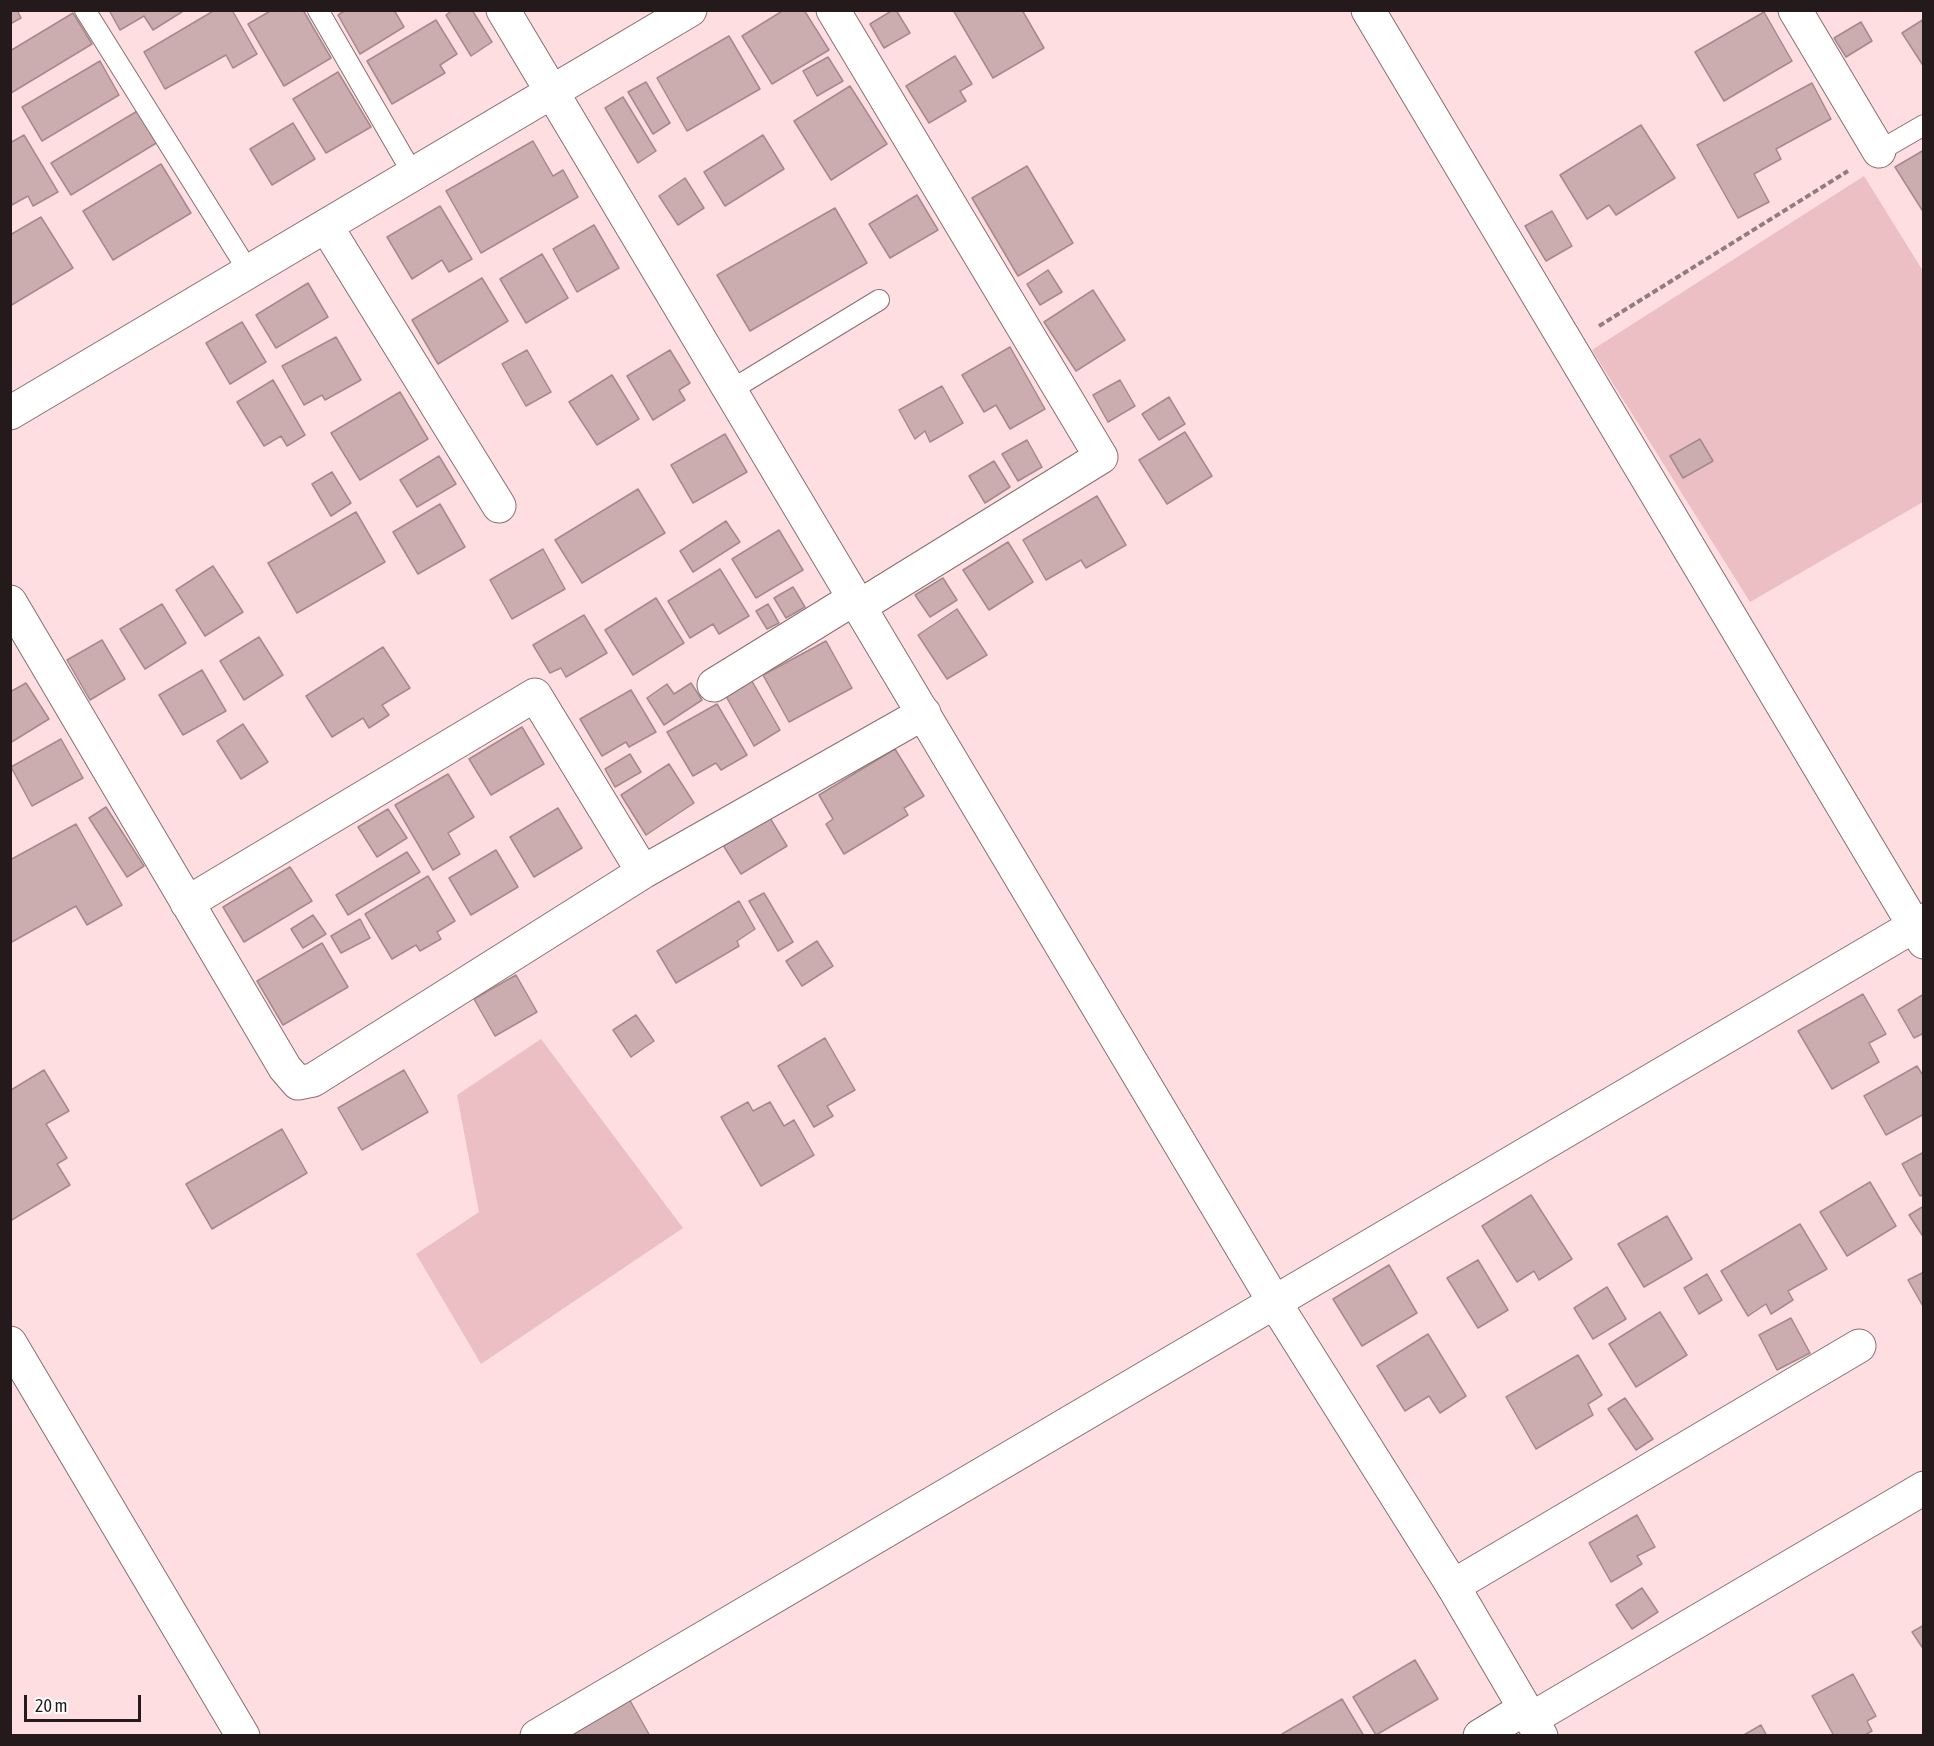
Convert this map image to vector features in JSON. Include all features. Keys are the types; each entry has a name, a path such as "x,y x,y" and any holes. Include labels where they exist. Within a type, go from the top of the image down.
{"street":[{"path":"503,10 1275,1302 1453,1586 1532,1721"},
{"path":"10,413 690,10"},
{"path":"714,685 1101,457 833,10"},
{"path":"540,1735 1275,1302 1920,929 1368,10"},
{"path":"1796,10 1879,152"},
{"path":"326,226 499,506"},
{"path":"10,602 285,1068 298,1083 313,1080 643,873 924,713"},
{"path":"187,903 535,695 643,873"},
{"path":"10,1343 243,1736"},
{"path":"1453,1586 1858,1346"},
{"path":"1479,1736 1532,1721 1923,1488"}],"lane":[{"path":"85,10 249,272"},
{"path":"318,10 413,174"},
{"path":"1879,152 1923,125"},
{"path":"731,390 879,300"}],"path":[{"path":"1568,345 1879,152"}],"shaded area":[{"path":"1864,176 1923,271 1923,502 1750,602 1592,350"},
{"path":"541,1039 683,1228 481,1364 416,1254 479,1212 457,1095"}],"building":[{"path":"10,10 17,10 21,18 10,24"},
{"path":"109,10 185,10 153,30 144,16 120,30"},
{"path":"215,10 232,10 257,54 233,68 226,55 165,89 144,52"},
{"path":"272,10 303,10 331,58 284,86 248,24"},
{"path":"346,10 394,10 404,27 360,54 338,15"},
{"path":"453,10 472,10 492,42 471,56 446,15"},
{"path":"784,10 804,10 829,50 772,84 742,36"},
{"path":"896,10 910,33 884,48 870,24"},
{"path":"953,10 1022,10 1044,48 993,78"},
{"path":"1764,12 1792,61 1724,101 1695,52"},
{"path":"73,13 92,44 11,93 10,51"},
{"path":"1924,19 1924,67 1902,33"},
{"path":"436,20 457,54 440,65 445,73 392,104 367,61"},
{"path":"1861,22 1872,41 1846,57 1834,38"},
{"path":"729,36 760,89 687,131 657,78"},
{"path":"955,56 972,84 960,91 966,101 929,123 906,86"},
{"path":"828,57 843,81 817,96 803,71"},
{"path":"100,61 119,95 42,141 22,107"},
{"path":"338,72 371,127 326,153 293,99"},
{"path":"646,82 670,123 653,134 628,92"},
{"path":"1812,83 1831,119 1776,149 1781,159 1754,174 1769,202 1738,218 1697,145"},
{"path":"850,86 887,144 831,180 794,121"},
{"path":"623,97 656,151 638,163 605,108"},
{"path":"139,110 158,142 71,195 51,163"},
{"path":"293,123 315,159 272,185 250,149"},
{"path":"1641,125 1675,178 1616,215 1609,205 1587,219 1560,175"},
{"path":"24,135 58,192 33,206 28,196 10,206 10,143"},
{"path":"763,135 784,169 725,206 704,172"},
{"path":"533,141 553,176 563,170 578,197 481,253 446,191"},
{"path":"1924,150 1924,213 1895,167"},
{"path":"161,164 191,213 113,260 83,211"},
{"path":"1027,166 1073,243 1018,276 972,198"},
{"path":"685,178 704,208 678,225 659,196"},
{"path":"917,195 938,230 890,258 869,224"},
{"path":"440,206 472,259 449,272 442,260 412,279 387,237"},
{"path":"835,208 867,263 750,331 717,275"},
{"path":"1552,211 1572,246 1546,261 1525,226"},
{"path":"41,217 73,268 10,306 10,235"},
{"path":"594,225 619,268 577,292 553,249"},
{"path":"542,254 568,298 526,323 500,279"},
{"path":"1048,270 1062,292 1040,305 1027,284"},
{"path":"482,278 508,321 438,364 412,320"},
{"path":"308,283 328,317 276,348 256,315"},
{"path":"1093,290 1125,340 1076,371 1044,322"},
{"path":"242,322 266,362 230,384 206,343"},
{"path":"336,337 361,380 325,400 322,395 304,405 282,366"},
{"path":"1010,347 1045,409 1010,429 996,405 984,412 962,375"},
{"path":"527,350 551,392 526,406 502,364"},
{"path":"670,350 690,383 679,390 685,400 653,420 627,376"},
{"path":"612,375 639,419 597,445 569,402"},
{"path":"273,380 305,435 287,446 281,436 264,446 237,402"},
{"path":"1120,380 1135,406 1108,422 1093,395"},
{"path":"942,386 963,423 930,442 925,431 915,439 899,410"},
{"path":"400,392 428,439 360,480 331,433"},
{"path":"1169,397 1185,424 1159,440 1142,414"},
{"path":"1185,432 1212,476 1167,504 1139,460"},
{"path":"725,434 747,472 693,503 671,465"},
{"path":"1700,439 1713,461 1683,478 1670,456"},
{"path":"1027,440 1042,467 1018,481 1002,454"},
{"path":"439,456 456,484 417,507 400,480"},
{"path":"994,461 1010,487 985,503 969,476"},
{"path":"332,472 351,503 331,516 312,484"},
{"path":"638,489 665,533 582,583 555,540"},
{"path":"1097,496 1126,545 1086,568 1081,560 1046,580 1023,540"},
{"path":"440,504 465,547 418,574 393,532"},
{"path":"356,512 385,562 297,613 268,563"},
{"path":"726,521 740,542 693,572 680,551"},
{"path":"779,530 803,570 756,598 732,559"},
{"path":"1008,542 1033,582 989,610 963,570"},
{"path":"543,549 565,589 512,619 490,580"},
{"path":"213,566 243,612 205,636 176,590"},
{"path":"720,569 749,616 719,634 713,624 690,638 668,601"},
{"path":"943,578 957,600 930,617 915,595"},
{"path":"793,587 805,607 786,618 774,598"},
{"path":"656,598 684,643 633,675 605,630"},
{"path":"162,604 186,643 145,669 120,629"},
{"path":"768,604 779,623 767,629 756,611"},
{"path":"957,609 987,655 947,679 918,635"},
{"path":"584,615 607,653 566,677 561,668 550,673 533,645"},
{"path":"259,637 283,675 244,700 220,661"},
{"path":"102,640 125,679 90,700 67,660"},
{"path":"826,641 852,688 789,722 763,675"},
{"path":"383,647 410,688 382,705 389,715 369,728 363,718 332,737 306,696"},
{"path":"202,670 226,711 183,735 159,695"},
{"path":"749,676 780,730 754,746 723,691"},
{"path":"26,683 49,719 10,743 10,692"},
{"path":"691,683 702,700 664,725 647,698 667,684 674,694"},
{"path":"631,690 656,732 629,747 626,742 602,756 580,719"},
{"path":"717,704 747,755 721,770 716,763 693,776 667,732"},
{"path":"243,724 268,762 241,779 217,741"},
{"path":"522,727 544,764 491,795 469,759"},
{"path":"61,739 83,778 32,806 11,767"},
{"path":"895,749 924,796 904,808 908,815 844,854 826,824 833,819 819,795"},
{"path":"630,754 641,772 615,787 605,769"},
{"path":"669,764 694,803 646,835 621,795"},
{"path":"448,774 474,817 448,833 460,854 433,870 395,805"},
{"path":"106,807 144,866 127,877 89,818"},
{"path":"558,808 582,848 534,877 510,837"},
{"path":"388,809 407,838 377,857 358,827"},
{"path":"770,818 787,846 741,874 723,845"},
{"path":"76,824 122,905 87,925 76,906 10,943 10,860"},
{"path":"496,850 518,887 471,915 449,878"},
{"path":"407,852 420,872 348,915 336,895"},
{"path":"290,867 312,901 244,942 223,907"},
{"path":"428,876 455,921 437,932 441,939 420,951 416,945 392,959 365,914"},
{"path":"764,893 793,942 778,951 749,901"},
{"path":"739,901 755,929 737,941 739,946 676,983 657,951"},
{"path":"313,915 326,934 303,948 291,929"},
{"path":"360,919 370,938 341,953 331,936"},
{"path":"817,941 833,966 802,986 786,961"},
{"path":"322,943 348,987 283,1025 257,981"},
{"path":"516,975 537,1012 495,1036 474,999"},
{"path":"1863,994 1886,1034 1869,1043 1879,1062 1832,1089 1798,1031"},
{"path":"1924,994 1924,1033 1914,1038 1898,1010"},
{"path":"636,1015 654,1041 631,1057 613,1030"},
{"path":"825,1038 855,1090 827,1106 833,1116 814,1127 778,1066"},
{"path":"1917,1066 1924,1077 1924,1114 1886,1135 1864,1096"},
{"path":"44,1070 69,1111 46,1124 67,1158 57,1164 70,1185 10,1221 10,1088 11,1090"},
{"path":"404,1070 428,1112 362,1150 338,1108"},
{"path":"748,1102 753,1111 770,1102 784,1126 794,1120 814,1155 761,1186 721,1117"},
{"path":"282,1129 307,1173 212,1229 186,1184"},
{"path":"1924,1152 1924,1194 1920,1196 1902,1164"},
{"path":"1870,1182 1896,1226 1847,1256 1820,1212"},
{"path":"1531,1195 1572,1259 1539,1280 1534,1271 1517,1282 1482,1226"},
{"path":"1924,1206 1924,1234 1922,1235 1909,1215"},
{"path":"1667,1216 1692,1259 1644,1287 1618,1244"},
{"path":"1800,1224 1827,1269 1788,1291 1793,1300 1771,1314 1766,1304 1748,1316 1721,1271"},
{"path":"1478,1260 1508,1310 1478,1328 1447,1278"},
{"path":"1389,1265 1417,1313 1362,1346 1333,1299"},
{"path":"1924,1272 1924,1308 1908,1280"},
{"path":"1707,1274 1722,1300 1699,1314 1684,1288"},
{"path":"1607,1287 1626,1319 1593,1339 1574,1308"},
{"path":"1660,1312 1687,1355 1636,1387 1609,1344"},
{"path":"1791,1318 1810,1353 1777,1370 1759,1335"},
{"path":"1428,1334 1466,1396 1440,1413 1429,1396 1405,1411 1377,1366"},
{"path":"1578,1355 1602,1395 1588,1404 1593,1415 1536,1449 1506,1397"},
{"path":"1625,1398 1653,1439 1636,1450 1608,1409"},
{"path":"1637,1515 1655,1547 1637,1556 1642,1564 1611,1582 1589,1543"},
{"path":"1642,1588 1658,1612 1632,1629 1616,1605"},
{"path":"1924,1625 1924,1650 1912,1632"},
{"path":"1415,1660 1438,1699 1376,1735 1353,1697"},
{"path":"1853,1674 1876,1716 1867,1721 1872,1731 1863,1736 1834,1736 1812,1696"},
{"path":"628,1697 650,1736 569,1736"},
{"path":"1342,1699 1364,1736 1283,1736 1282,1734"},
{"path":"1761,1725 1767,1736 1742,1736"}]}
